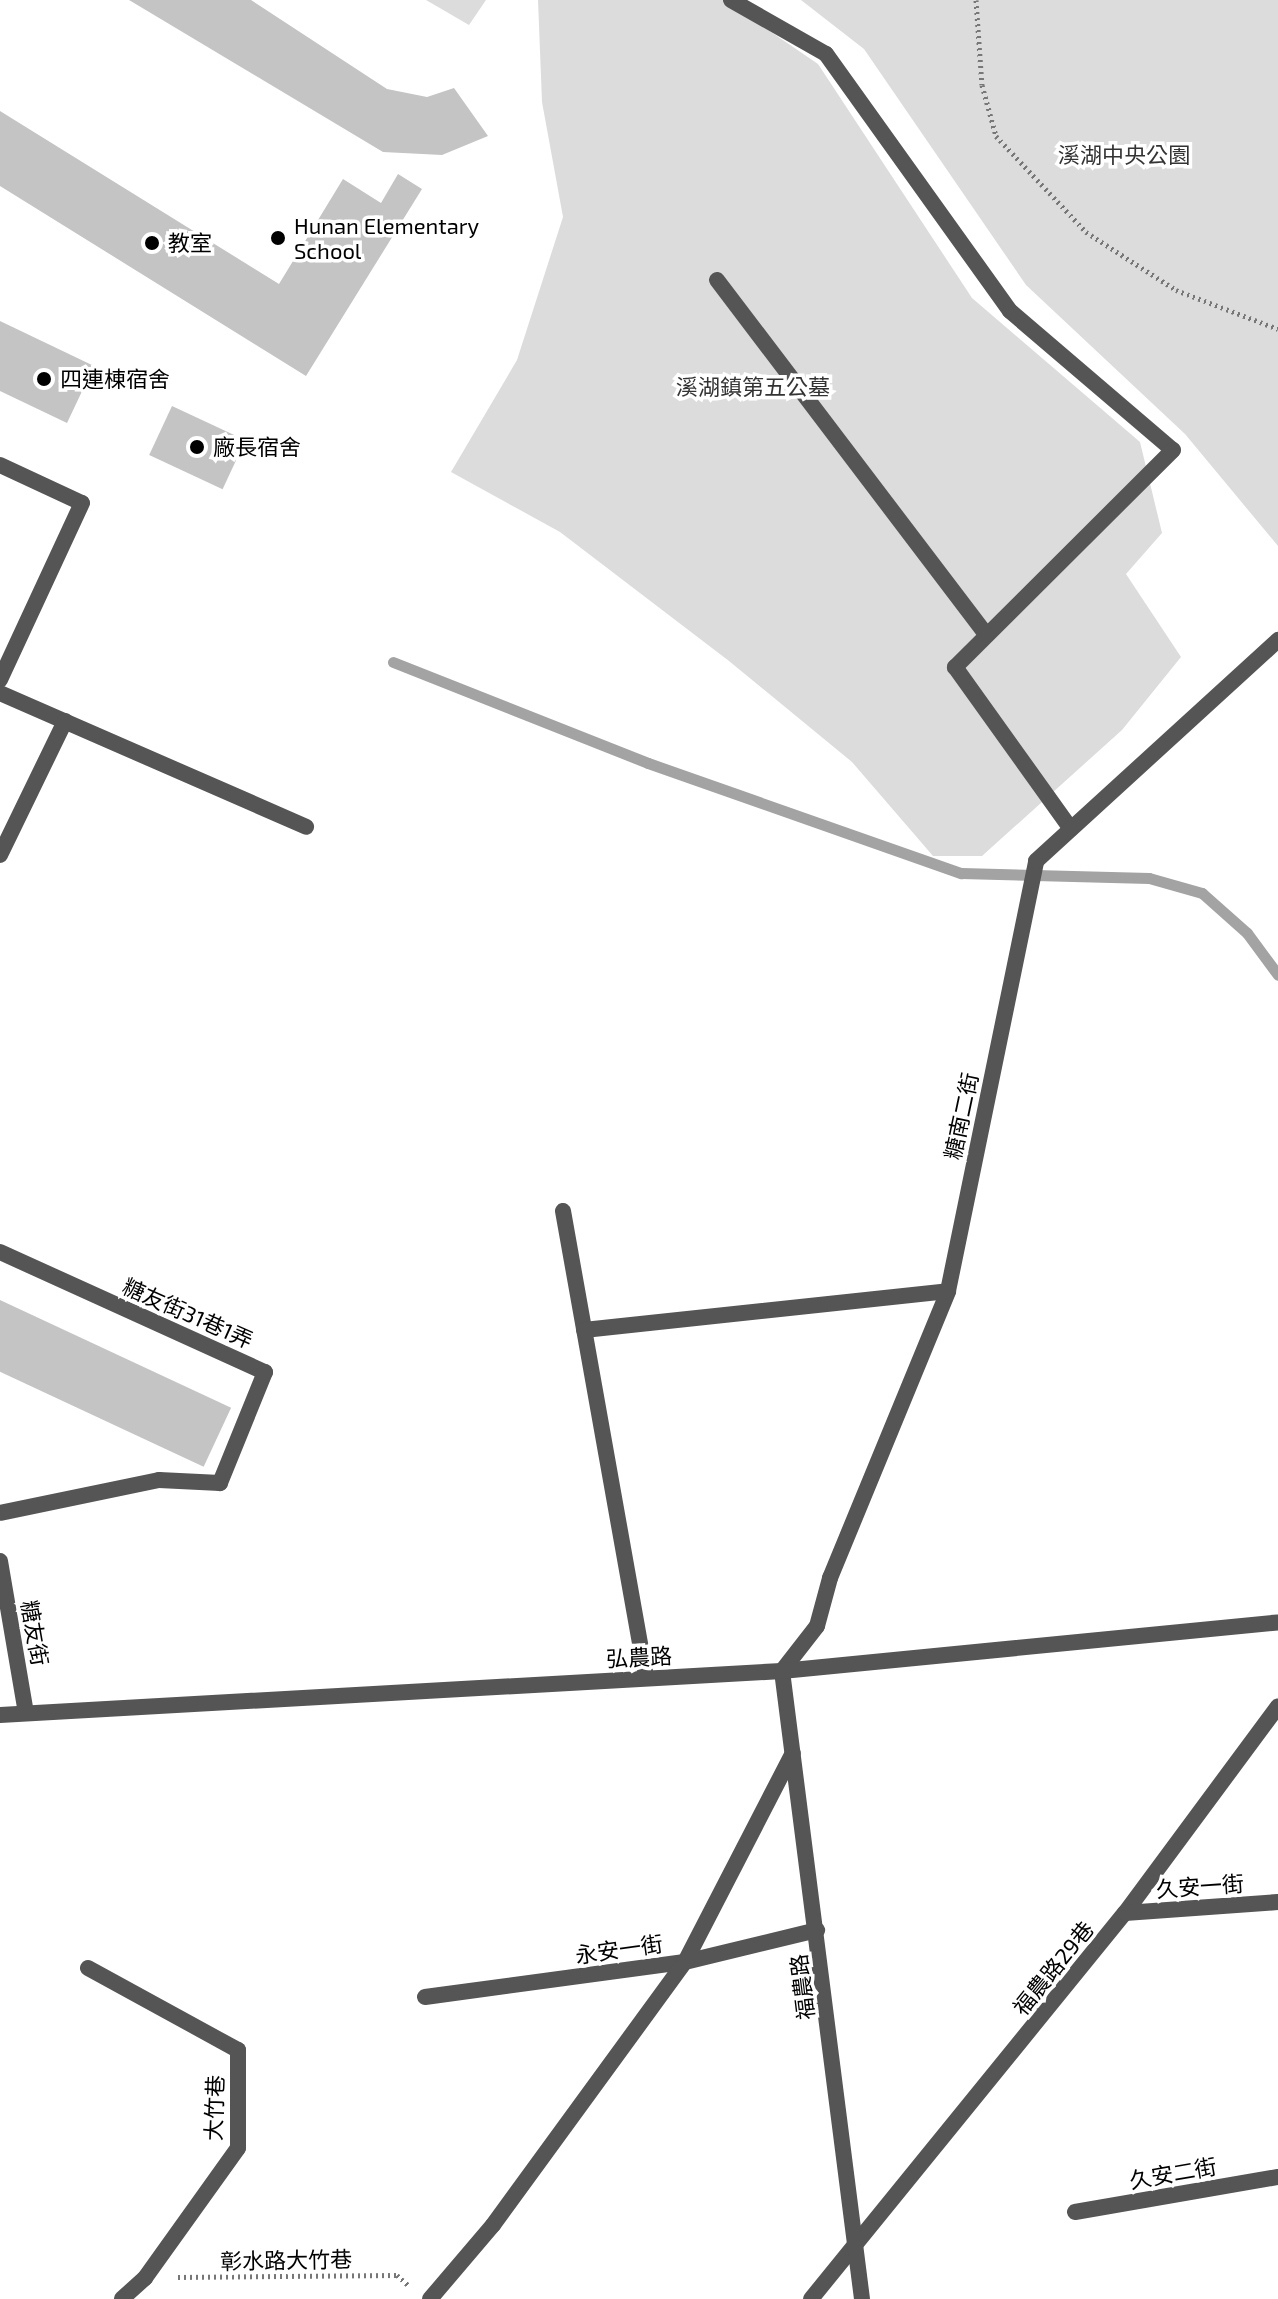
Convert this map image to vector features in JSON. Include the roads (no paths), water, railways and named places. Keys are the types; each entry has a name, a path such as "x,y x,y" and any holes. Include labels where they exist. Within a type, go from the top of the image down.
{"street":[{"path":"731,0 826,54 1010,311 1173,450 955,667 1071,829"},
{"path":"717,280 986,635"},
{"path":"0,465 82,503 0,680"},
{"name":"糖南二街","path":"782,1671 817,1626 830,1578 948,1291 1036,861 1278,640"},
{"path":"0,693 306,827"},
{"path":"0,855 65,721"},
{"path":"563,1211 646,1678"},
{"name":"糖友街31巷1弄","path":"0,1252 265,1372 220,1483 159,1480 0,1513"},
{"path":"584,1330 948,1291"},
{"name":"糖友街","path":"0,1561 26,1713"},
{"name":"弘農路","path":"0,1715 782,1671 1278,1622"},
{"name":"福農路","path":"782,1671 862,2299"},
{"name":"福農路29巷","path":"811,2299 855,2251 1125,1913 1278,1706"},
{"path":"422,2295 493,2225 685,1962 793,1753"},
{"name":"久安一街","path":"1125,1913 1278,1902"},
{"name":"永安一街","path":"425,1997 685,1962 817,1930"},
{"name":"大竹巷","path":"88,1968 238,2050 238,2148 145,2278 122,2299"},
{"name":"久安二街","path":"1075,2212 1278,2177"}],"waterway":[{"path":"393,662 648,763 961,873 1149,878 1202,893 1247,933 1278,975"}],"place":[{"name":"Hunan Elementary School","path":"278,238"},
{"name":"教室","path":"152,243"},
{"name":"四連棟宿舍","path":"44,379"},
{"name":"廠長宿舍","path":"197,447"}],"park label":[{"name":"溪湖中央公園","path":"1124,155"},
{"name":"溪湖鎮第五公墓","path":"753,387"}]}
